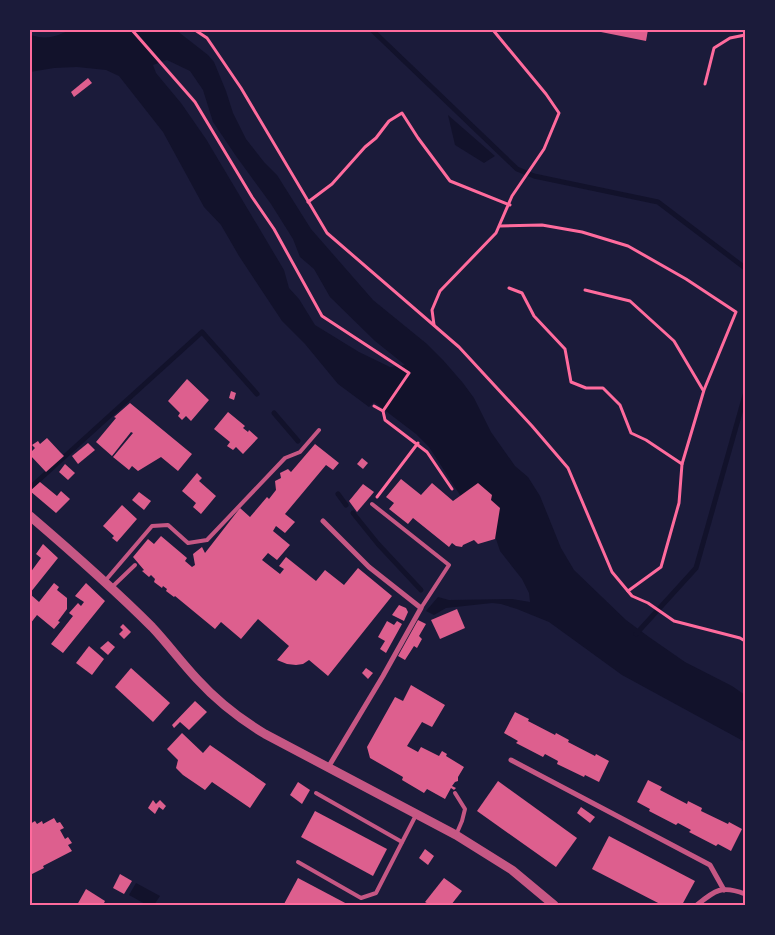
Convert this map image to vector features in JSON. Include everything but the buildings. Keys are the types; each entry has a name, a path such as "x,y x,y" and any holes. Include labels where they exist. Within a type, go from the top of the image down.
{"street":[{"path":"30,516 108,585 151,627 197,680 246,723 456,835 512,870 554,905"},
{"path":"323,521 369,567 421,608 329,766"},
{"path":"511,760 710,865 724,890"},
{"path":"697,905 713,891 732,889 745,894"}],"lane":[{"path":"108,585 152,526 168,525 188,543 207,540 286,458 300,452 319,430"},
{"path":"372,504 449,565 421,608"},
{"path":"108,585 135,565"},
{"path":"316,793 402,842"},
{"path":"454,793 464,808 462,821 456,835"},
{"path":"298,862 361,898 376,893 416,814"}],"path":[{"path":"132,30 195,102 252,197 274,229 322,316 409,373 383,411 385,420 418,443 427,452 452,489"},
{"path":"195,30 207,38 241,88 327,234 458,347 532,426 568,468 612,572 632,596 674,621 740,638 745,641"},
{"path":"434,325 432,310 440,291 496,233 510,205 512,196 544,149 559,113 546,94 493,30"},
{"path":"705,84 714,48 730,38 745,36"},
{"path":"308,202 332,184 365,147 376,138 389,121 402,113 450,182 510,205"},
{"path":"500,226 542,225 582,232 628,246 686,279 736,312 704,390 682,464 679,503 661,567 628,591"},
{"path":"509,288 522,293 534,316 566,349 571,382 586,388 603,388 620,405 631,432 682,464"},
{"path":"585,290 630,301 674,341 704,390"},
{"path":"374,406 383,411"},
{"path":"372,504 418,443"}],"shaded area":[{"path":"70,30 176,30 208,55 214,62 233,113 246,139 277,175 311,229 373,300 427,344 443,360 474,398 491,432 515,466 528,477 540,496 561,548 574,570 626,620 649,637 685,662 732,686 745,695 745,742 622,675 549,622 517,609 492,603 446,608 434,615 426,611 438,597 449,600 512,599 530,602 529,593 522,579 500,551 495,536 466,510 460,495 429,447 416,434 374,402 369,407 338,384 305,344 282,321 221,225 204,207 163,132 119,76 106,70 77,67 30,72 30,35 36,37 55,36","holes":["167,60 190,71 203,90 213,122 271,204 293,239 300,257 314,269 330,297 375,341 405,365 390,367 359,352 315,325 299,299 289,288 284,270 206,139 181,103 156,73 153,65"]},
{"path":"448,115 495,156 484,163 455,145"},
{"path":"136,883 160,896 154,905 147,905 129,895"}],"waterway":[{"path":"372,30 517,169 534,176 658,202 745,268"},
{"path":"30,488 202,332 257,394"},
{"path":"636,634 696,568 745,395"},
{"path":"274,413 298,441"},
{"path":"338,494 346,505"},
{"path":"353,513 378,544 421,590"}]}
